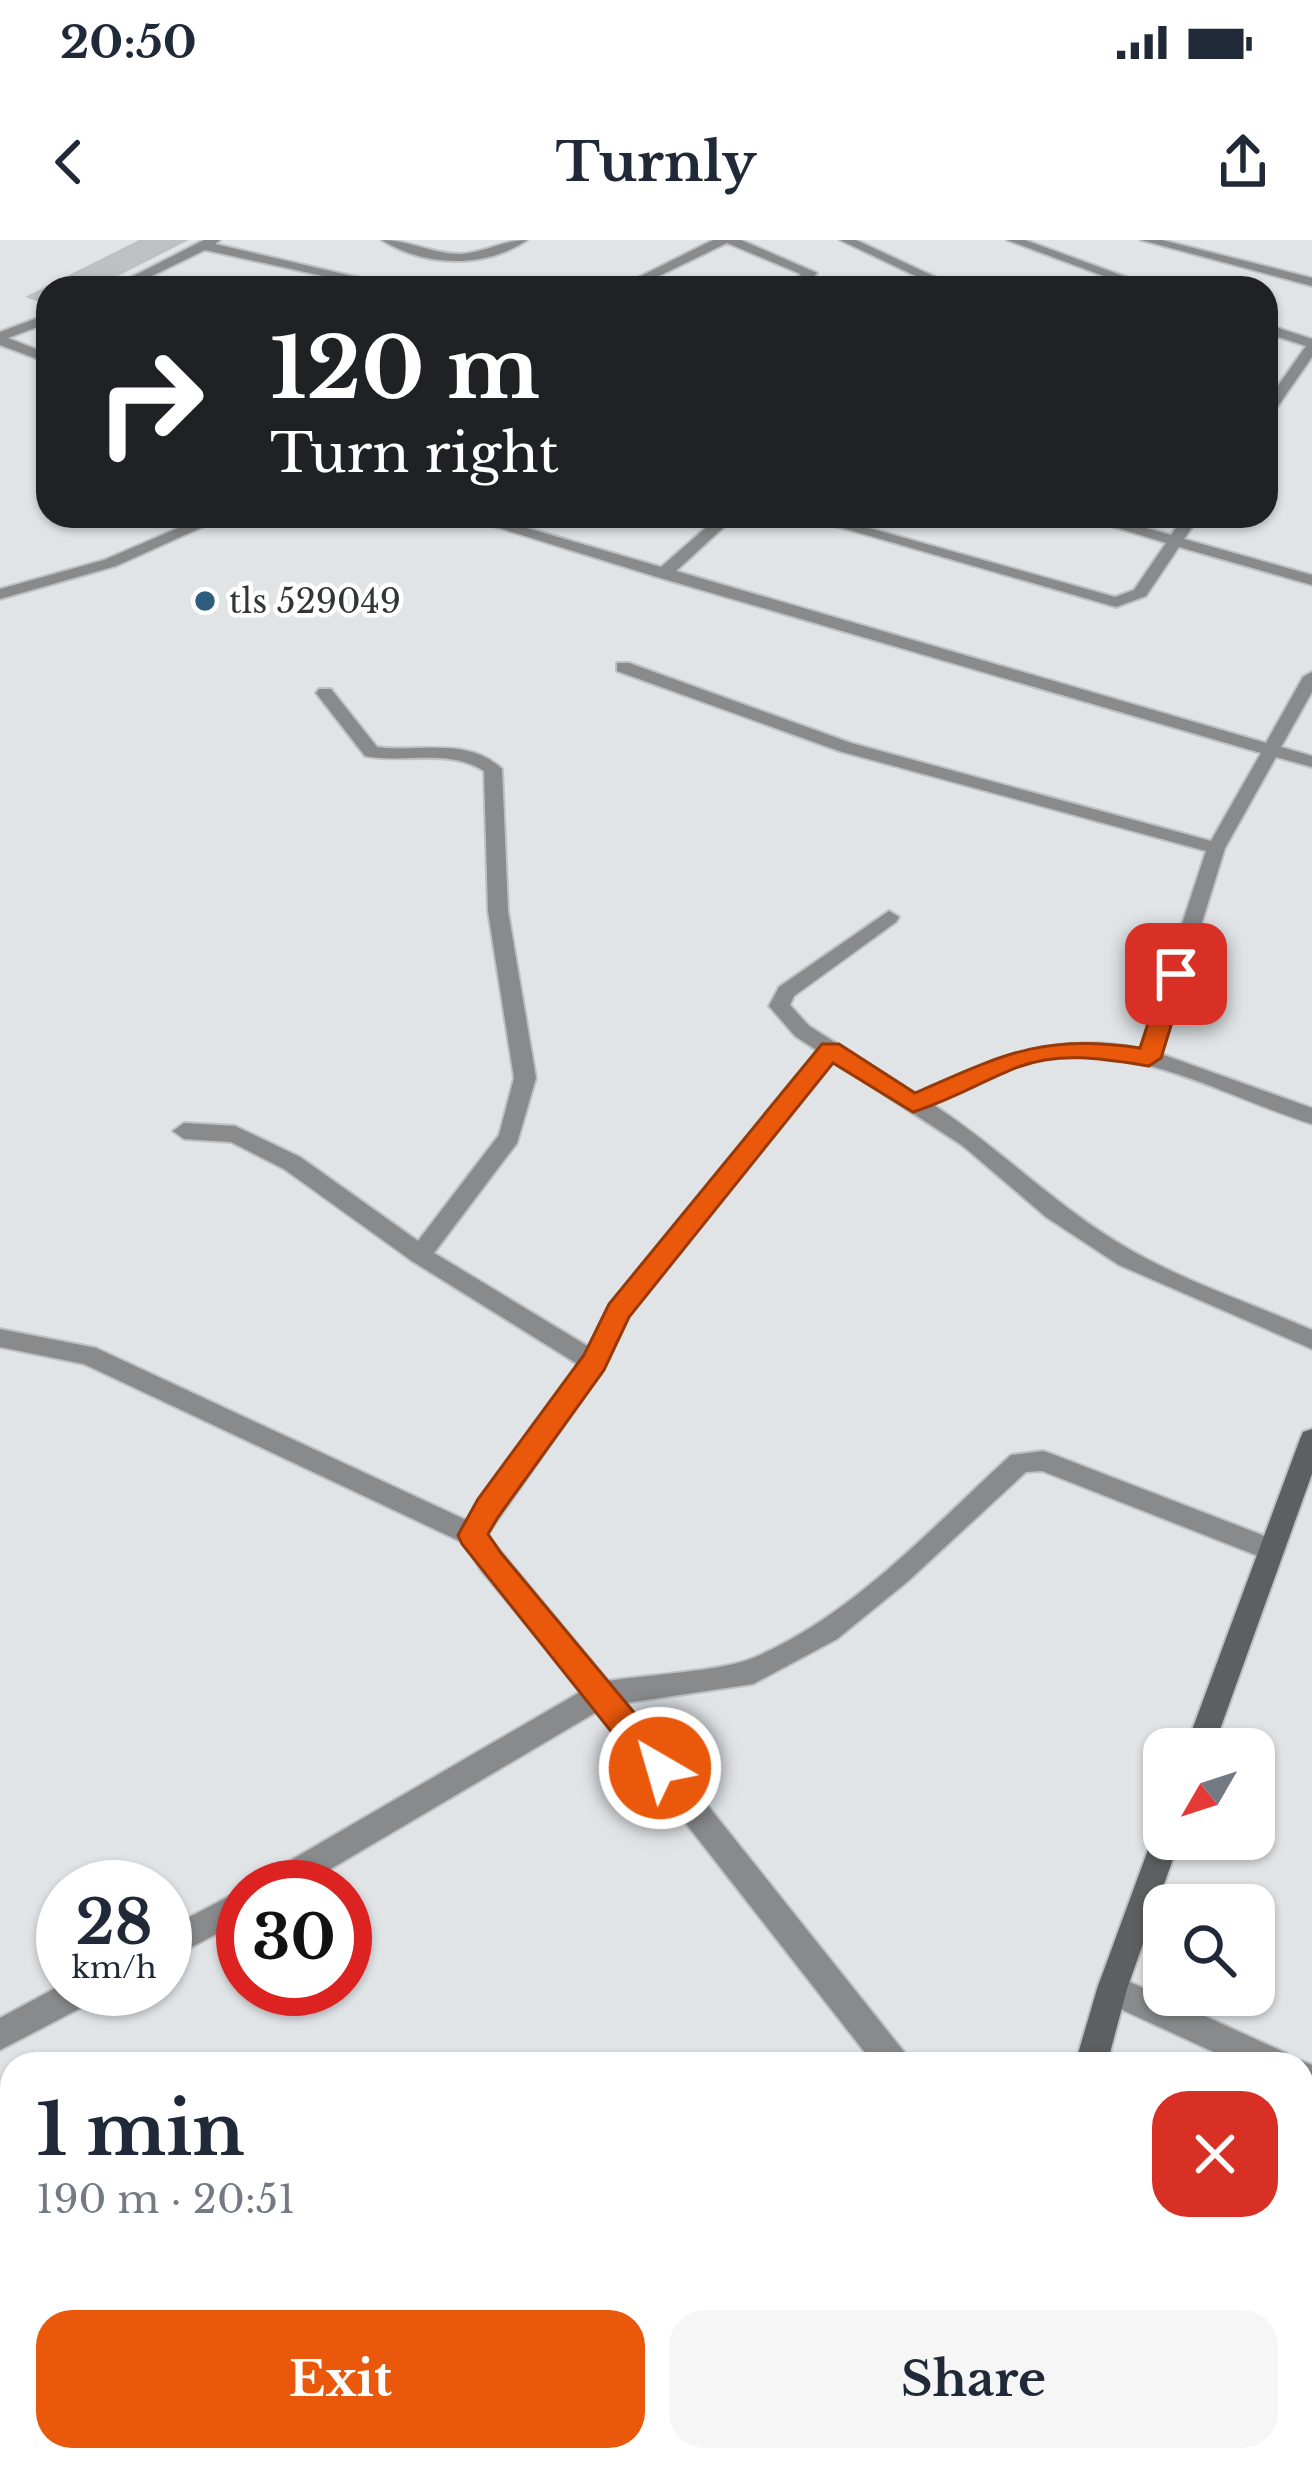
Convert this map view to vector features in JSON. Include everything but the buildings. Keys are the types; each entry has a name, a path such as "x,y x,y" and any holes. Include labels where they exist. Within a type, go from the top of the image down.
{"main road":[{"path":"1206,1728 1309,1453"},
{"path":"1094,2052 1158,1860"}],"street":[{"path":"388,240 451,260 488,255 521,240"},
{"path":"649,276 726,240 808,276"},
{"path":"846,240 926,276"},
{"path":"1013,240 1115,276"},
{"path":"1147,240 1312,282"},
{"path":"142,276 210,243 346,276"},
{"path":"0,339 36,322"},
{"path":"1278,333 1312,346 1278,395"},
{"path":"0,339 36,354"},
{"path":"1,592 110,562 191,528"},
{"path":"509,528 1312,762"},
{"path":"663,574 715,528"},
{"path":"852,528 1116,602 1140,592 1183,528"},
{"path":"1136,528 1312,580"},
{"path":"623,667 845,747 1216,848"},
{"path":"1149,1058 1216,848 1312,677"},
{"path":"325,693 370,752 391,756 454,751 476,756 493,769 498,911 524,1078 509,1137 420,1255"},
{"path":"889,916 786,992 779,1006 802,1031 971,1140 1054,1211 1127,1259 1312,1340"},
{"path":"913,1103 1017,1058 1088,1048 1149,1058 1312,1116"},
{"path":"473,1535 594,1362 619,1311 830,1050"},
{"path":"184,1131 235,1134 292,1162 420,1255 594,1362"},
{"path":"0,1338 88,1355 473,1535 885,2052"},
{"path":"318,1860 602,1694 753,1672 828,1631 1020,1462 1043,1461 1270,1550"},
{"path":"1112,1989 1249,2052"},
{"path":"0,2035 36,2016"}],"place":[{"name":"tls 529049","path":"205,601"}],"route":[{"path":"660,1768 490,1562 473,1535 488,1508 594,1362 619,1311 830,1050 913,1103 1017,1058 1056,1050 1088,1048 1149,1058 1176,974"}]}
